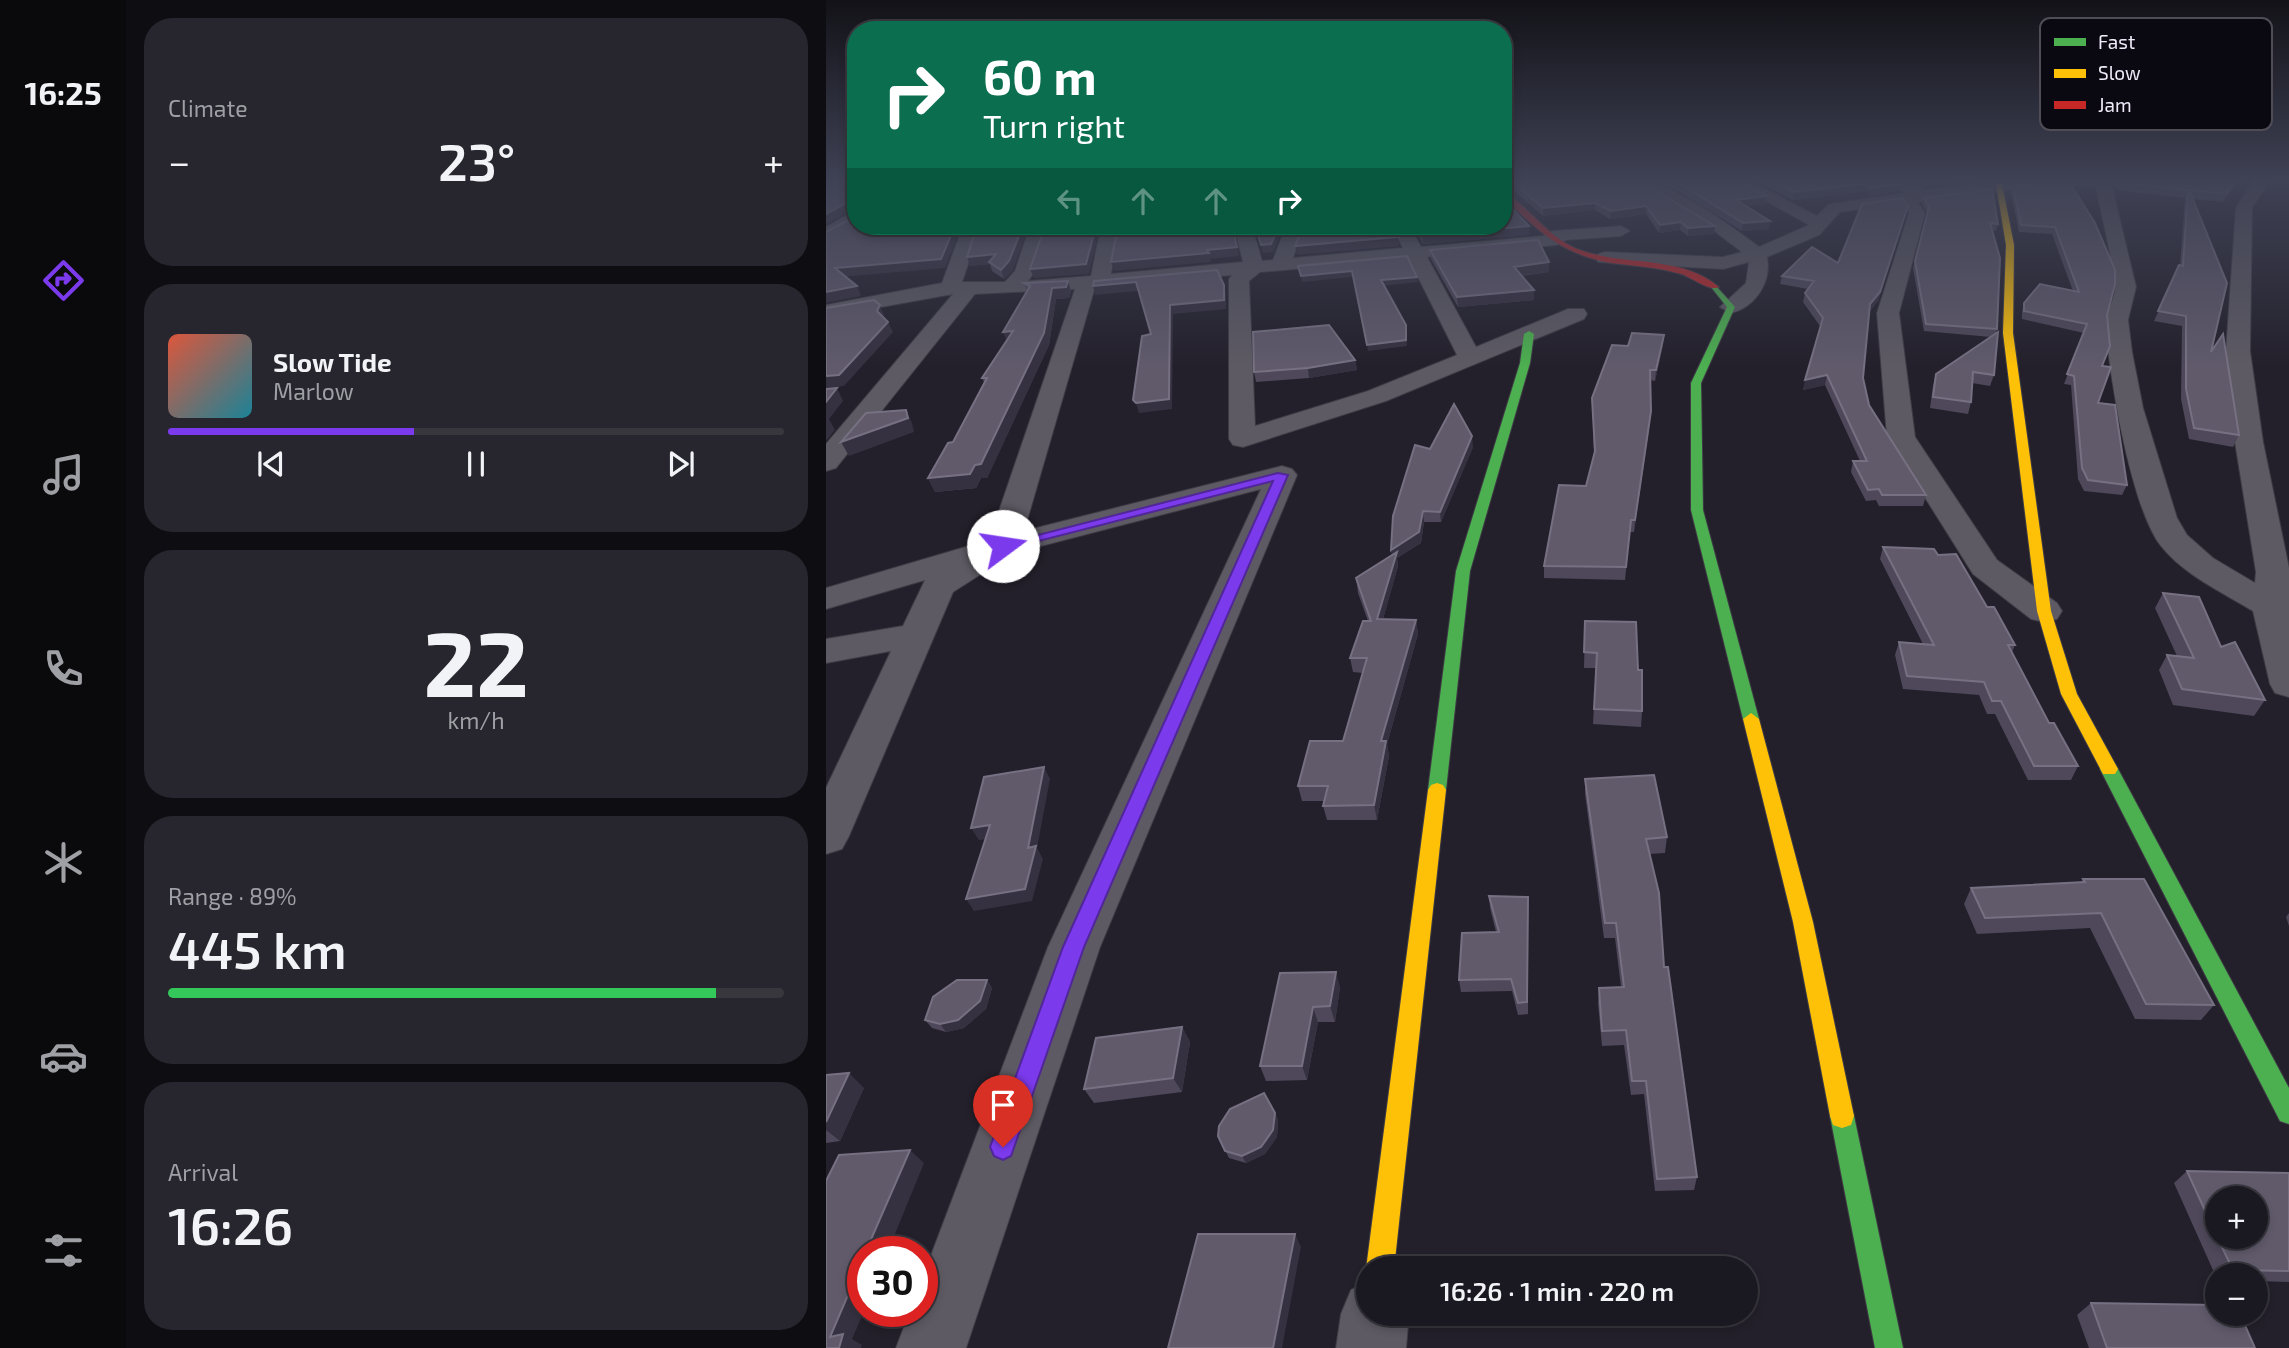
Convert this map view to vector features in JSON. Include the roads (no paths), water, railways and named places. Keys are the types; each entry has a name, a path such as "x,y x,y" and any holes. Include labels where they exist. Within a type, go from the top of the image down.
{"street":[{"path":"826,462 960,287 969,241"},
{"path":"1011,288 1024,273 1034,241"},
{"path":"826,836 939,586 1003,546 1106,241"},
{"path":"1247,241 1254,268"},
{"path":"1280,266 1289,241"},
{"path":"1408,241 1469,356"},
{"path":"826,311 960,287 1011,288 1280,266 1526,241"},
{"path":"1560,241 1574,250 1686,273 1712,283 1727,294 1731,307"},
{"path":"1739,241 1756,254 1761,272 1756,285 1731,307 1696,383 1697,510 1803,922 1889,1348"},
{"path":"1605,258 1723,264 1788,241"},
{"path":"1909,241 1888,313 1901,437 1985,567 2044,611"},
{"path":"2010,241 2008,333 2044,611 2069,694 2289,1112"},
{"path":"2116,241 2126,287 2117,320 2120,352 2130,408 2161,518 2174,541 2201,565 2269,606"},
{"path":"2243,241 2238,351 2249,442 2273,572 2269,606 2289,684"},
{"path":"1254,268 1239,279 1241,341 1238,381 1243,439 1377,396 1576,314"},
{"path":"1382,1256 1462,571 1525,363 1529,334"},
{"path":"826,599 1003,546 1282,475 1074,947 931,1348"},
{"path":"826,651 917,635"},
{"path":"1371,1348 1374,1326"}]}
